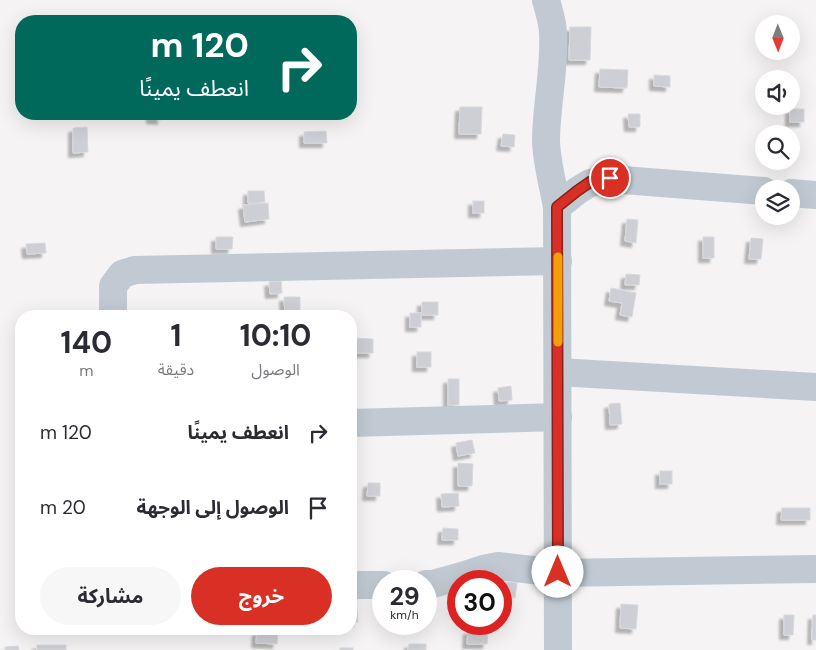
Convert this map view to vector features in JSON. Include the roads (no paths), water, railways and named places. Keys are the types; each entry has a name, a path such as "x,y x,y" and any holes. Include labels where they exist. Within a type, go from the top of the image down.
{"street":[{"path":"546,0 553,32 554,50 546,143 557,207 558,261 558,650"},
{"path":"557,207 590,182 610,178 755,190"},
{"path":"800,194 816,195"},
{"path":"113,310 113,286 122,274 135,270 558,261"},
{"path":"558,372 816,387"},
{"path":"357,422 558,417"},
{"path":"437,583 483,568 498,566 558,572 816,569"},
{"path":"357,585 372,585"}]}
